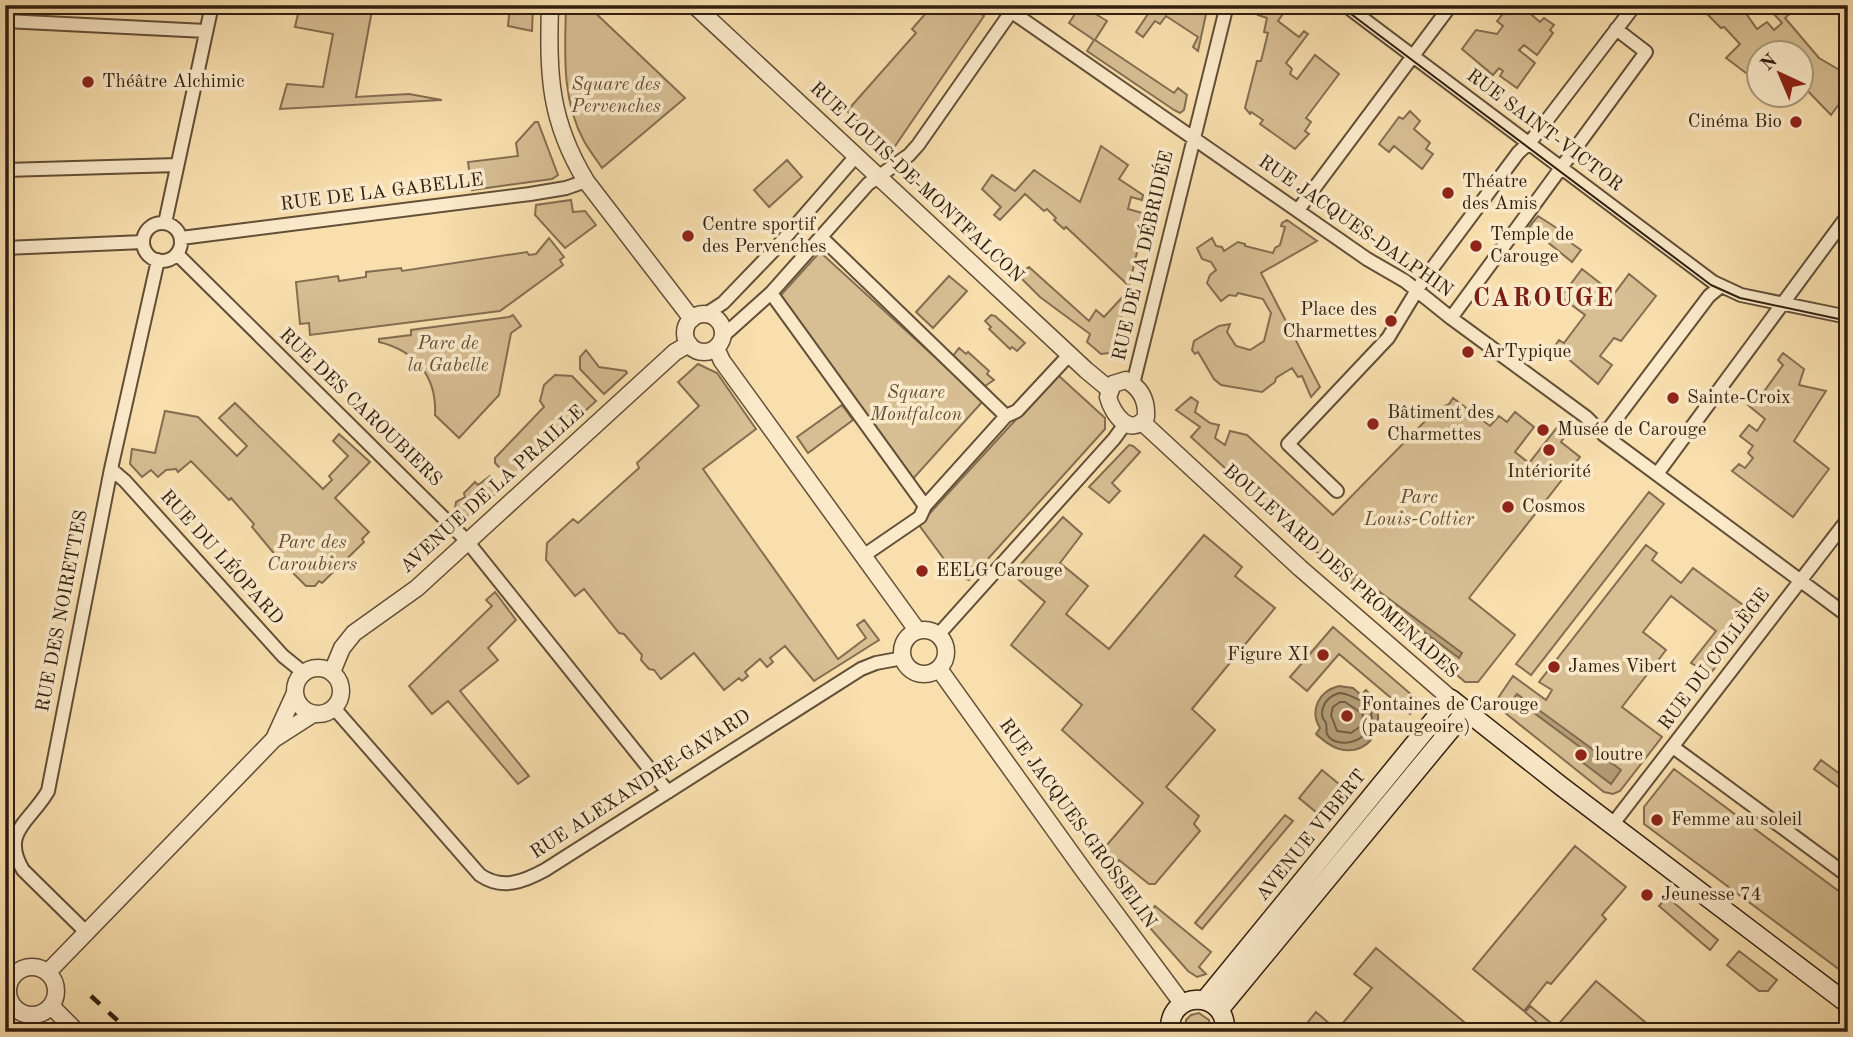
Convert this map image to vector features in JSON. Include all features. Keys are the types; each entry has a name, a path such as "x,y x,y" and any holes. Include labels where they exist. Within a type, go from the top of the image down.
{"main road":[{"name":"BOULEVARD DES PROMENADES","path":"1451,699 1848,1004"},
{"name":"AVENUE VIBERT","path":"1212,1005 1451,699"},
{"name":"AVENUE VIBERT","path":"1212,1005 1466,711"},
{"path":"1170,1032 1172,1014 1182,1003 1193,999 1212,1005 1224,1019 1225,1032"}],"street":[{"path":"165,223 212,5"},
{"path":"550,5 552,98 573,158 586,181 699,316"},
{"name":"RUE LOUIS-DE-MONTFALCON","path":"694,5 1069,355 1110,390"},
{"name":"RUE DE LA DÉBRIDÉE","path":"1133,384 1192,137 1199,120 1227,5"},
{"name":"RUE SAINT-VICTOR","path":"1345,5 1720,286 1741,295 1848,317"},
{"path":"1298,209 1451,5"},
{"path":"1337,491 1289,444 1378,351 1416,291 1518,153 1529,144 1635,5"},
{"path":"856,156 776,248 723,303 699,316 685,332 689,344 706,352 719,342 771,293 877,176 909,155 1006,9"},
{"name":"RUE JACQUES-DALPHIN","path":"1006,9 1367,259 1405,282 1587,417 1604,435 1848,616"},
{"path":"5,21 206,32"},
{"path":"1451,318 1646,52 1616,29"},
{"path":"5,170 177,165"},
{"name":"RUE DE LA GABELLE","path":"181,238 530,194 566,188 586,181"},
{"path":"1657,474 1848,215"},
{"path":"165,223 174,227 181,238 177,254 172,258 158,260 148,254 143,242 147,230 165,223"},
{"path":"821,237 1006,416"},
{"path":"5,248 143,242"},
{"name":"RUE DES CAROUBIERS","path":"177,254 467,541 668,792"},
{"name":"RUE DES NOIRETTES","path":"86,932 23,870 16,859 13,839 18,828 48,791 111,469 158,260"},
{"path":"1604,435 1709,296 1720,286"},
{"path":"771,293 925,506"},
{"path":"699,316 713,316 721,323 719,342 722,361 917,631"},
{"name":"AVENUE DE LA PRAILLE","path":"331,672 342,648 354,633 417,588 675,352 689,344"},
{"path":"863,556 920,517 925,506 1006,416 1017,411 1069,355"},
{"path":"1126,380 1133,384 1145,402 1146,417 1142,422 1130,426 1114,413 1110,403 1110,390 1119,381 1126,380"},
{"name":"BOULEVARD DES PROMENADES","path":"1142,422 1280,550 1451,699"},
{"path":"939,634 1105,450 1125,424"},
{"name":"RUE DU LÉOPARD","path":"111,469 125,481 284,656 304,673"},
{"name":"RUE DU COLLÈGE","path":"1612,825 1848,519"},
{"path":"928,629 939,634 944,640 946,656 939,669 931,673 916,673 907,666 903,658 904,641 917,631 928,629"},
{"name":"RUE ALEXANDRE-GAVARD","path":"334,708 480,875 495,882 510,884 534,876 861,669 903,658"},
{"path":"48,972 274,739 313,714 328,712 334,708 341,697 341,689 338,679 331,672 316,668 299,678 274,739"},
{"name":"RUE JACQUES-GROSSELIN","path":"939,669 1075,860 1182,1003"},
{"path":"295,693 302,708 313,714"},
{"path":"1673,747 1848,876"},
{"path":"31,966 48,972 56,992 51,1006 35,1015 10,1013 8,995 12,977 31,966"},
{"path":"51,1006 77,1032"}],"green space":[{"path":"300,5 373,5 356,97 409,94 442,100 280,109 287,84 323,87 333,34 295,27"},
{"path":"510,5 533,5 532,31 508,26"},
{"name":"Square des Pervenches","path":"566,5 587,5 685,98 602,168 584,141 571,108 566,74"},
{"path":"933,5 969,5 984,16 891,152 847,111 916,33 912,29"},
{"path":"1081,5 1107,21 1095,40 1174,93 1178,88 1187,95 1184,110 1180,113 1174,110 1087,51 1094,40 1069,23"},
{"path":"1154,5 1208,5 1198,51 1193,47 1198,37 1166,16 1160,24 1155,21 1143,37 1136,32"},
{"path":"1261,5 1277,5 1285,11 1278,21 1299,37 1304,31 1308,34 1286,63 1292,69 1290,74 1297,79 1315,55 1339,74 1306,118 1311,122 1305,131 1309,134 1295,149 1260,124 1263,120 1251,112 1250,114 1245,108 1257,61 1261,61 1268,33 1264,32 1267,18 1258,15"},
{"path":"1510,5 1520,5 1540,22 1544,18 1554,25 1550,30 1553,33 1537,55 1524,45 1519,50 1535,63 1517,88 1500,76 1503,71 1499,68 1493,75 1462,49 1476,30 1497,34 1503,26 1497,21"},
{"path":"1716,5 1740,5 1757,29 1767,22 1774,30 1782,23 1773,13 1783,5 1799,5 1785,18 1802,38 1744,38 1744,72 1726,58 1740,44 1707,14"},
{"path":"1814,52 1848,75 1848,92 1831,115 1814,97"},
{"path":"1410,111 1420,121 1414,129 1430,143 1426,149 1433,154 1422,169 1394,146 1389,152 1379,144 1399,117 1403,119"},
{"path":"538,122 558,175 552,179 472,190 468,162 518,156 516,143"},
{"path":"1101,146 1128,165 1119,179 1143,195 1142,200 1131,197 1128,209 1146,214 1129,286 1066,227 1064,229 1054,220 1056,218 1047,209 1044,211 1025,194 1000,220 994,215 1001,207 982,189 992,175 1015,191 1034,170 1080,202"},
{"path":"787,160 802,177 769,207 754,190"},
{"path":"571,200 573,212 585,211 596,225 565,248 535,215 536,205"},
{"path":"1538,216 1566,234 1564,238 1581,250 1572,262 1529,227"},
{"path":"1287,220 1317,241 1261,273 1320,387 1311,397 1302,376 1298,377 1292,368 1276,378 1275,382 1262,392 1221,385 1214,379 1198,352 1195,354 1192,350 1194,341 1219,326 1230,324 1227,332 1236,346 1250,350 1264,341 1271,313 1263,299 1238,293 1221,301 1207,283 1216,270 1211,262 1202,259 1197,248 1212,238 1216,246 1222,247 1224,251 1238,242 1273,253 1280,245 1285,227 1281,226 1282,223"},
{"path":"549,238 564,257 560,260 563,265 500,311 310,335 309,323 300,324 296,282 338,276 339,281 366,277 366,272 401,268 402,271 527,252 529,255 536,254"},
{"name":"Square Montfalcon","path":"820,252 983,401 912,480 780,296"},
{"path":"1029,267 1089,321 1096,310 1104,317 1128,291 1113,349 1109,353 1101,354 1087,342 1090,334 1040,297 1017,274"},
{"path":"1582,269 1614,294 1629,274 1656,296 1621,341 1614,338 1600,356 1612,365 1598,384 1554,347 1559,340 1564,343 1585,315 1561,297"},
{"path":"949,276 967,291 933,328 916,312"},
{"name":"Parc de la Gabelle","path":"513,315 521,326 511,333 499,395 459,438 435,415 432,389 422,368 404,352 379,342 379,339 411,335 411,330"},
{"path":"991,315 1025,343 1017,351 1012,347 1010,349 989,329 991,327 985,321"},
{"path":"959,348 966,354 968,352 989,371 987,374 994,380 985,386 953,356"},
{"path":"586,350 599,367 627,373 604,394 580,369 580,357"},
{"path":"1783,353 1804,369 1799,385 1826,391 1794,441 1829,469 1793,517 1732,471 1739,464 1745,468 1753,458 1748,453 1753,446 1740,436 1749,425 1757,431 1765,419 1748,405 1751,401 1755,404 1783,365 1778,360"},
{"path":"698,364 717,373 756,429 703,469 838,659 866,638 857,625 864,620 879,640 814,681 785,646 770,658 773,662 767,667 760,659 745,672 748,676 742,681 739,678 724,690 694,653 661,679 641,660 642,655 624,634 619,633 584,589 575,596 546,560 547,543 573,519 578,523 639,468 637,463 699,406 678,382"},
{"path":"555,375 572,376 596,401 511,479 495,463 495,458 544,407 540,401 544,385"},
{"path":"1059,376 1105,418 1105,429 969,580 955,574 919,525 1055,377"},
{"name":"Parc Louis-Cottier","path":"1191,397 1198,402 1195,412 1210,423 1219,425 1215,438 1225,445 1230,431 1247,435 1333,515 1434,412 1449,404 1453,398 1490,426 1499,416 1507,422 1515,412 1534,427 1515,452 1529,463 1559,425 1568,432 1561,442 1580,457 1469,598 1515,635 1478,682 1465,682 1333,567 1191,437 1200,427 1176,410"},
{"name":"Parc des Caroubiers","path":"235,403 323,489 332,480 329,476 348,456 333,441 339,434 370,462 335,498 369,532 362,539 364,542 322,583 319,581 315,586 306,586 277,557 252,527 254,524 231,498 229,500 191,461 178,472 176,469 166,470 158,477 151,470 142,477 130,464 132,449 155,453 165,411 198,417 237,456 247,446 219,418"},
{"path":"842,405 853,420 808,453 797,437"},
{"path":"1129,445 1140,452 1112,483 1120,491 1109,503 1089,487"},
{"path":"490,476 502,488 473,514 463,517 455,509 456,502 465,497 464,493 475,482 478,485"},
{"path":"1649,492 1664,504 1531,675 1516,664"},
{"path":"1063,517 1082,534 1060,563 1088,586 1066,614 1109,649 1204,535 1242,567 1235,576 1275,608 1192,709 1215,730 1166,787 1199,816 1194,824 1200,831 1155,884 1149,884 1119,860 1113,866 1100,853 1143,803 1062,730 1082,705 1011,645 1045,602 1012,574"},
{"path":"1646,545 1657,553 1652,560 1681,583 1693,568 1743,605 1730,622 1731,628 1727,635 1735,642 1710,674 1691,663 1716,631 1671,596 1643,632 1666,650 1622,707 1662,737 1620,791 1613,794 1604,792 1499,708 1496,701 1513,676 1546,700 1552,690 1539,682"},
{"path":"495,592 516,620 488,648 498,660 460,691 529,776 518,784 448,701 432,714 409,686 492,606 486,600"},
{"path":"1333,627 1420,702 1410,714 1339,654 1307,691 1290,677"},
{"path":"1821,760 1848,780 1848,794 1814,769"},
{"path":"1674,769 1848,898 1848,976 1644,824 1644,807"},
{"path":"1322,770 1351,794 1328,822 1299,798"},
{"path":"1285,815 1293,821 1202,929 1195,923"},
{"path":"1575,846 1626,887 1602,915 1606,919 1551,984 1547,982 1524,1011 1473,969"},
{"path":"1667,897 1718,940 1710,950 1659,906"},
{"path":"1155,906 1211,952 1199,967 1206,974 1197,977 1188,971 1143,920"},
{"path":"1376,948 1476,1032 1300,1032 1316,1012 1337,1030 1372,988 1354,974"},
{"path":"1739,951 1777,980 1768,991 1759,991 1727,965"},
{"path":"1596,981 1657,1032 1548,1032 1525,1012 1530,1006 1556,1027"},
{"path":"1199,1013 1209,1020 1210,1032 1186,1032 1186,1020"}],"water":[{"path":"1338,561 1462,653 1459,658 1385,603 1380,609 1333,567"},
{"name":"Fontaines de Carouge (pataugeoire)","path":"1339,686 1353,688 1361,695 1366,690 1377,711 1378,722 1370,741 1352,750 1335,748 1316,734 1320,728 1316,715 1318,702 1326,692"},
{"path":"1517,694 1621,770 1611,784 1582,762 1588,753 1514,698"}],"tram line":[{"path":"1339,5 1711,285 1740,298 1848,321"}],"railway":[{"path":"91,996 130,1032"}],"place":[{"name":"Théâtre Alchimic","path":"88,82"},
{"name":"Cinéma Bio","path":"1796,122"},
{"name":"Théatre des Amis","path":"1448,193"},
{"name":"Centre sportif des Pervenches","path":"688,236"},
{"name":"Temple de Carouge","path":"1476,246"},
{"name":"Place des Charmettes","path":"1391,321"},
{"name":"ArTypique","path":"1468,352"},
{"name":"Sainte-Croix","path":"1673,398"},
{"name":"Bâtiment des Charmettes","path":"1373,424"},
{"name":"Musée de Carouge","path":"1543,430"},
{"name":"Intériorité","path":"1549,450"},
{"name":"Cosmos","path":"1508,507"},
{"name":"EELG Carouge","path":"922,571"},
{"name":"Figure XI","path":"1323,655"},
{"name":"James Vibert","path":"1554,667"},
{"name":"Fontaines de Carouge (pataugeoire)","path":"1347,716"},
{"name":"loutre","path":"1581,755"},
{"name":"Femme au soleil","path":"1657,820"},
{"name":"Jeunesse 74","path":"1647,895"}],"district":[{"name":"CAROUGE","path":"1544,299"}]}
